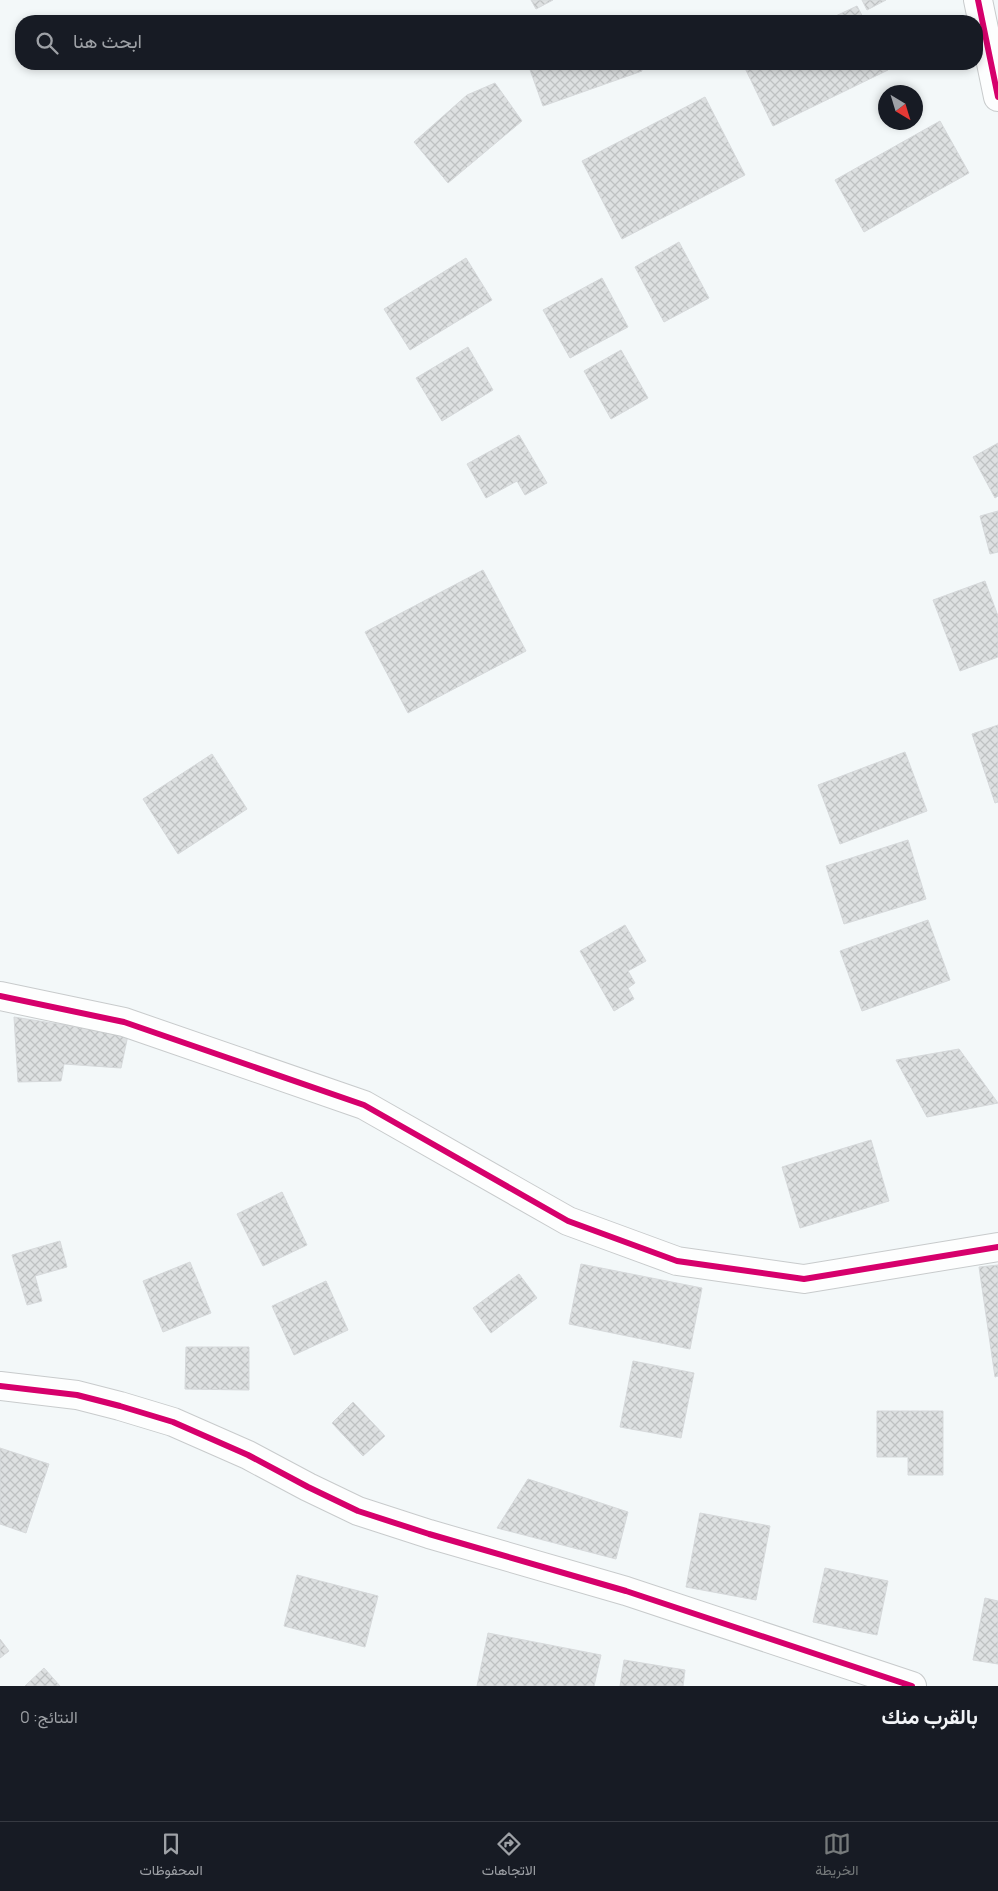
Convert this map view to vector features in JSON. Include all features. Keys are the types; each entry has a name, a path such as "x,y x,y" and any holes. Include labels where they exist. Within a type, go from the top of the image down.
{"street":[{"path":"978,0 981,15"},
{"path":"983,24 998,98"},
{"path":"0,996 124,1022 364,1105 568,1221 677,1261 804,1279 998,1247"},
{"path":"0,1386 77,1395 173,1422 248,1456 308,1488 358,1511 626,1592 912,1686"}],"building":[{"path":"531,0 553,0 536,9"},
{"path":"862,0 886,0 867,10"},
{"path":"857,6 862,15 838,15"},
{"path":"530,70 642,70 642,71 543,106"},
{"path":"746,70 888,70 773,126"},
{"path":"495,83 522,121 448,183 414,142 467,95"},
{"path":"705,97 745,175 622,239 582,161"},
{"path":"940,121 969,173 864,232 835,180"},
{"path":"679,242 709,298 664,322 635,267"},
{"path":"466,258 492,300 410,350 384,309"},
{"path":"602,278 628,327 570,358 543,310"},
{"path":"468,347 493,390 442,421 416,378"},
{"path":"621,350 648,398 611,419 584,371"},
{"path":"519,435 547,483 525,495 517,481 486,498 467,464"},
{"path":"998,443 998,496 995,498 973,457"},
{"path":"998,511 998,552 990,554 980,516"},
{"path":"483,570 526,651 408,713 365,632"},
{"path":"985,581 998,616 998,657 960,671 933,600"},
{"path":"998,725 998,802 995,803 972,734"},
{"path":"905,752 927,811 840,844 818,785"},
{"path":"212,754 247,809 178,854 143,799"},
{"path":"908,840 926,899 844,924 826,866"},
{"path":"928,920 950,980 862,1011 840,951"},
{"path":"625,925 646,961 628,971 635,983 628,988 634,999 614,1011 580,951"},
{"path":"14,1017 128,1035 121,1068 64,1064 61,1081 18,1082"},
{"path":"959,1049 998,1103 927,1117 896,1060"},
{"path":"871,1140 889,1201 800,1228 782,1167"},
{"path":"282,1192 307,1245 263,1266 237,1214"},
{"path":"60,1241 67,1267 35,1276 42,1301 27,1305 12,1255"},
{"path":"190,1262 211,1313 163,1332 143,1281"},
{"path":"581,1264 702,1288 690,1349 569,1324"},
{"path":"998,1265 998,1376 995,1377 979,1267"},
{"path":"519,1274 537,1298 491,1333 473,1308"},
{"path":"326,1281 348,1330 294,1355 272,1306"},
{"path":"186,1347 249,1347 249,1390 185,1389"},
{"path":"633,1361 694,1373 681,1438 620,1427"},
{"path":"353,1402 385,1436 363,1456 332,1423"},
{"path":"877,1411 943,1411 943,1475 908,1475 908,1457 877,1457"},
{"path":"0,1448 49,1464 26,1533 0,1524"},
{"path":"528,1479 628,1512 616,1559 497,1528"},
{"path":"700,1513 770,1526 756,1600 686,1587"},
{"path":"825,1568 888,1581 877,1635 813,1622"},
{"path":"297,1575 378,1596 365,1647 284,1626"},
{"path":"985,1598 998,1601 998,1664 973,1660"},
{"path":"488,1633 601,1655 594,1686 477,1686"},
{"path":"0,1639 9,1651 0,1658"},
{"path":"624,1660 685,1670 683,1686 620,1686"},
{"path":"44,1668 60,1686 25,1686"}],"cycle path":[{"path":"978,0 981,15"},
{"path":"983,24 998,97"},
{"path":"0,996 124,1022 364,1105 568,1221 677,1261 804,1279 998,1247"},
{"path":"0,1386 77,1395 173,1422 248,1455 358,1511 429,1534 626,1591 912,1686"}]}
